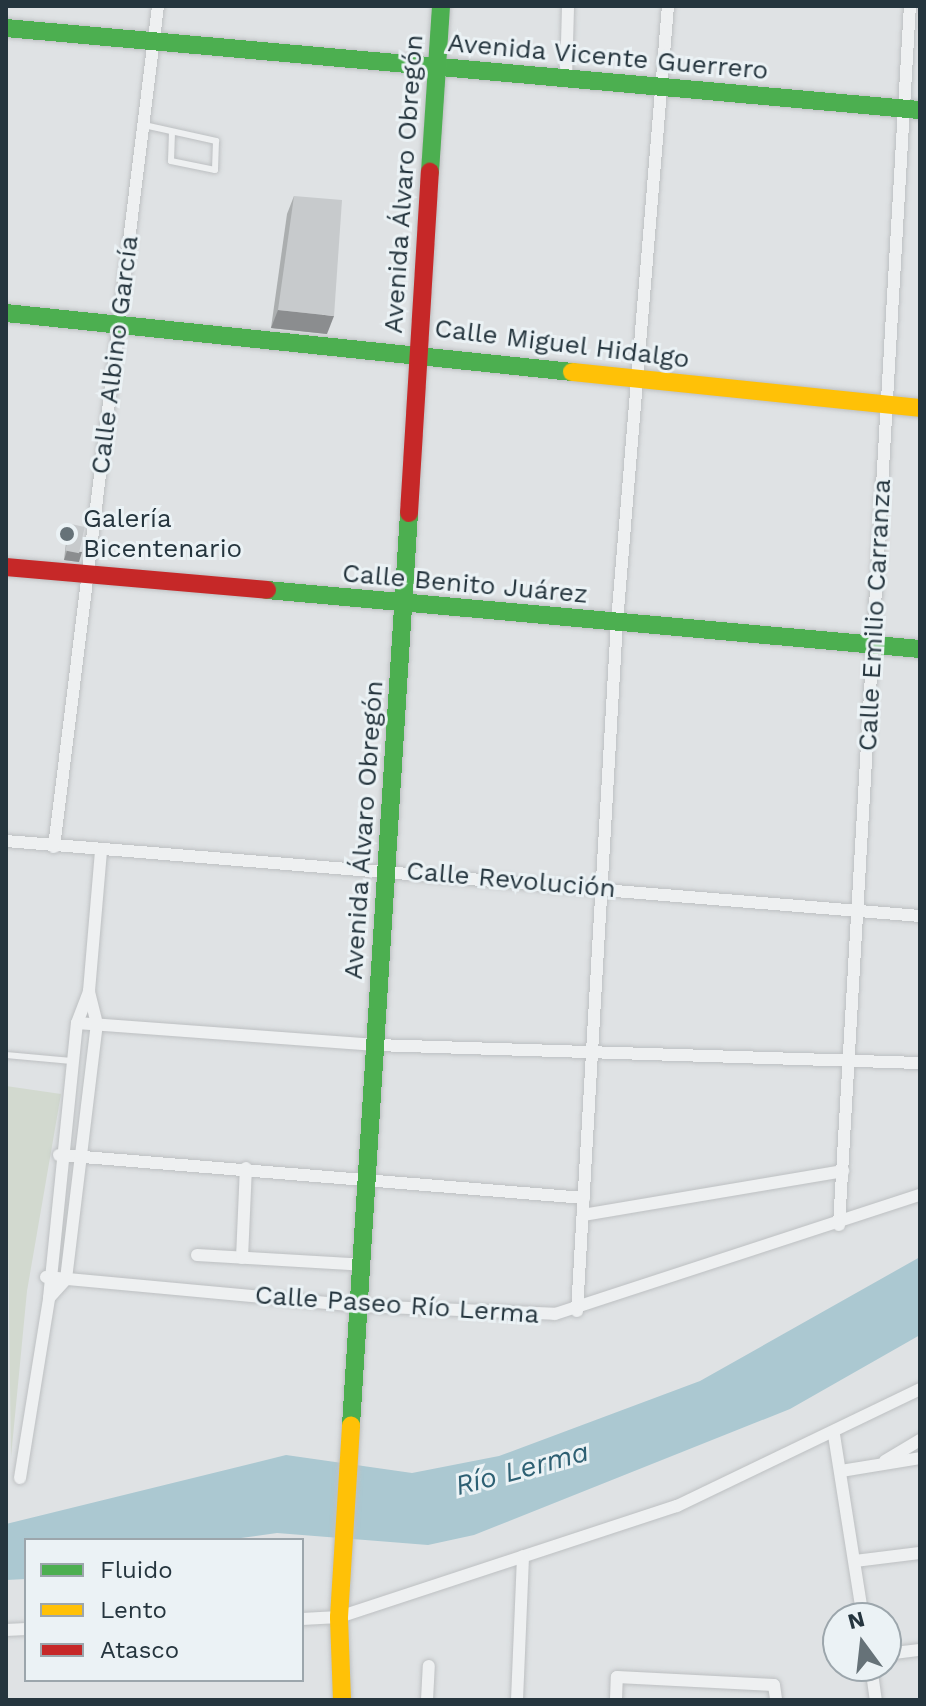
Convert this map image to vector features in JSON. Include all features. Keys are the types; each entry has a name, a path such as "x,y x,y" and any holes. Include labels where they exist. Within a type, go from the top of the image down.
{"street":[{"name":"Calle Albino García","path":"54,847 158,6"},
{"name":"Avenida Álvaro Obregón","path":"342,1700 338,1658 340,1609 441,6"},
{"path":"566,79 568,6"},
{"path":"577,1311 617,622 668,6"},
{"name":"Calle Emilio Carranza","path":"839,1225 887,405 912,109 910,6"},
{"name":"Avenida Vicente Guerrero","path":"6,28 437,69 912,109"},
{"name":"Calle Miguel Hidalgo","path":"6,313 118,326 419,352 637,381 920,408"},
{"name":"Calle Benito Juárez","path":"6,567 403,606 920,649"},
{"name":"Calle Revolución","path":"6,841 101,851 387,869 920,916"},
{"path":"20,1478 49,1298 46,1277 77,1023 89,991 101,851"},
{"path":"49,1298 66,1279 97,1024 89,991"},
{"path":"77,1023 376,1045 920,1063"},
{"path":"59,1155 368,1177 584,1198"},
{"path":"242,1258 246,1168"},
{"path":"583,1215 843,1171"},
{"name":"Calle Paseo Río Lerma","path":"46,1277 360,1306 533,1316 577,1311 839,1225 920,1195"},
{"path":"197,1255 363,1265"},
{"path":"304,1618 523,1556 677,1506 834,1435 920,1389"},
{"path":"834,1435 861,1602"},
{"path":"878,1465 920,1440"},
{"path":"841,1471 920,1458"},
{"path":"855,1561 920,1553"},
{"path":"517,1700 523,1556"},
{"name":"Avenida Álvaro Obregón","path":"329,1700 338,1658"},
{"path":"427,1700 429,1666"},
{"path":"616,1700 617,1677 774,1685 776,1700"}],"lane":[{"path":"144,125 216,141 215,170 171,161 172,133"},
{"path":"6,1055 72,1061"}],"shaded area":[{"path":"6,1086 61,1094 27,1291 11,1457"}],"water":[{"name":"Río Lerma","path":"920,1257 920,1335 790,1409 474,1535 428,1545 277,1533 241,1538 24,1538 24,1579 6,1580 6,1524 286,1455 412,1473 499,1456 700,1381"}],"building":[{"path":"294,196 342,200 334,316 278,310"},
{"path":"71,524 85,527 79,553 65,550"}],"traffic: fast":[{"path":"430,172 441,6"},
{"path":"6,28 920,110"},
{"path":"6,313 572,372"},
{"path":"351,1425 409,513"},
{"path":"267,590 920,649"}],"traffic: slow":[{"path":"572,372 920,408"},
{"path":"342,1700 339,1617 351,1425"}],"traffic: jam":[{"path":"409,513 430,172"},
{"path":"6,567 267,590"}],"place":[{"name":"Galería Bicentenario","path":"67,534"}]}
